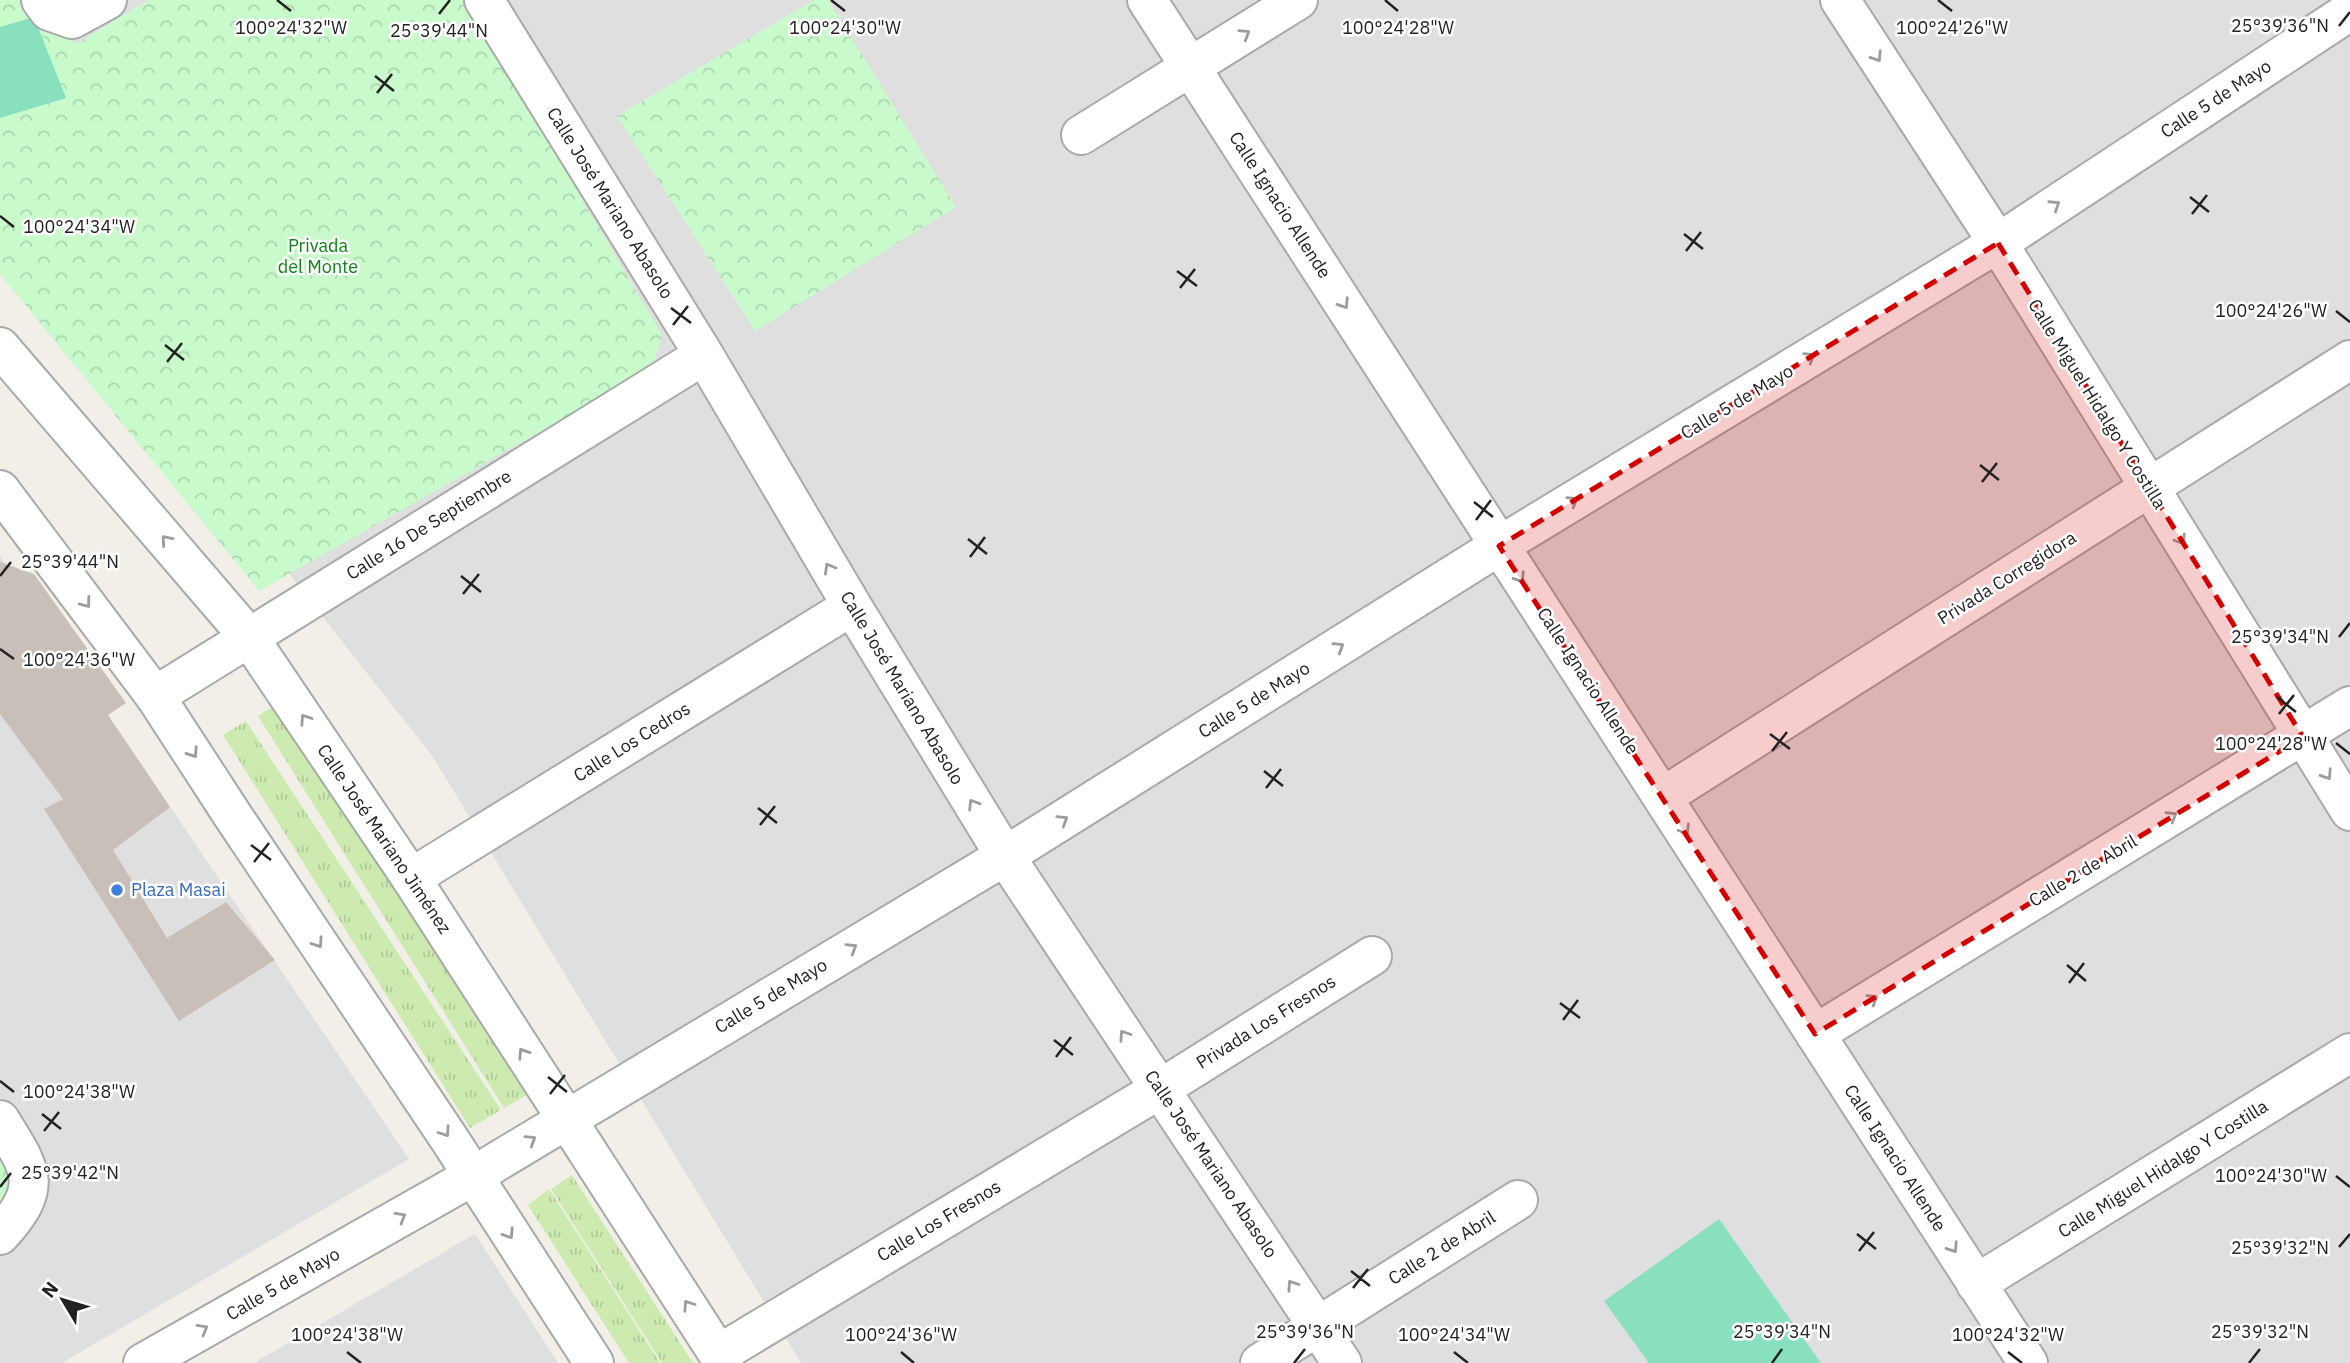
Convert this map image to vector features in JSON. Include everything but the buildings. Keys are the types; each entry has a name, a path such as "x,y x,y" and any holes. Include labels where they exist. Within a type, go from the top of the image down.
{"street":[{"path":"45,6 72,19 107,0"},
{"name":"Calle José Mariano Abasolo","path":"484,0 704,355 852,606 1005,856 1342,1363"},
{"name":"Calle Ignacio Allende","path":"1147,0 2028,1363"},
{"path":"1082,135 1298,0"},
{"name":"Calle Miguel Hidalgo Y Costilla","path":"1840,0 1998,243 2350,811"},
{"name":"Calle 5 de Mayo","path":"143,1363 473,1176 1005,856 1499,546 1998,243 2350,11"},
{"name":"Calle José Mariano Jiménez","path":"0,346 248,636 411,878 722,1358"},
{"name":"Calle 16 De Septiembre","path":"155,696 704,355"},
{"name":"Privada Corregidora","path":"1664,796 2350,360"},
{"path":"0,490 155,696 594,1363"},
{"name":"Calle Los Cedros","path":"411,878 852,606"},
{"name":"Calle 2 de Abril","path":"1815,1034 2350,706"},
{"name":"Privada Los Fresnos","path":"1160,1089 1372,956"},
{"name":"Calle Miguel Hidalgo Y Costilla","path":"1976,1284 2350,1052"},
{"name":"Calle Los Fresnos","path":"722,1358 1160,1089"},
{"path":"0,1120 27,1164 30,1185 17,1216 0,1235"},
{"name":"Calle 2 de Abril","path":"1260,1363 1518,1200"}],"highlighted area":[{"path":"1998,243 2303,737 1815,1034 1499,546"}],"shaded area":[{"path":"0,0 2350,0 2350,1363 801,1363 433,757 289,574"},
{"path":"0,556 409,1159 62,1363 0,1363"},
{"path":"475,1234 558,1363 254,1363"}],"green space":[{"name":"Privada del Monte","path":"0,0 34,0 56,32 78,43 148,0 464,0 662,335 652,368 259,591 0,274"},
{"path":"814,0 828,0 956,207 755,331 617,116"},
{"path":"34,17 66,98 0,118 0,27"},
{"path":"281,701 535,1090 504,1108 258,716"},
{"path":"246,721 501,1110 470,1128 223,735"},
{"path":"0,1161 20,1191 0,1202"},
{"path":"572,1175 693,1363 662,1363 551,1189"},
{"path":"549,1189 660,1363 629,1363 528,1205"},
{"path":"1719,1219 1821,1363 1649,1363 1604,1301"}],"place":[{"name":"Plaza Masai","path":"117,890"}]}
